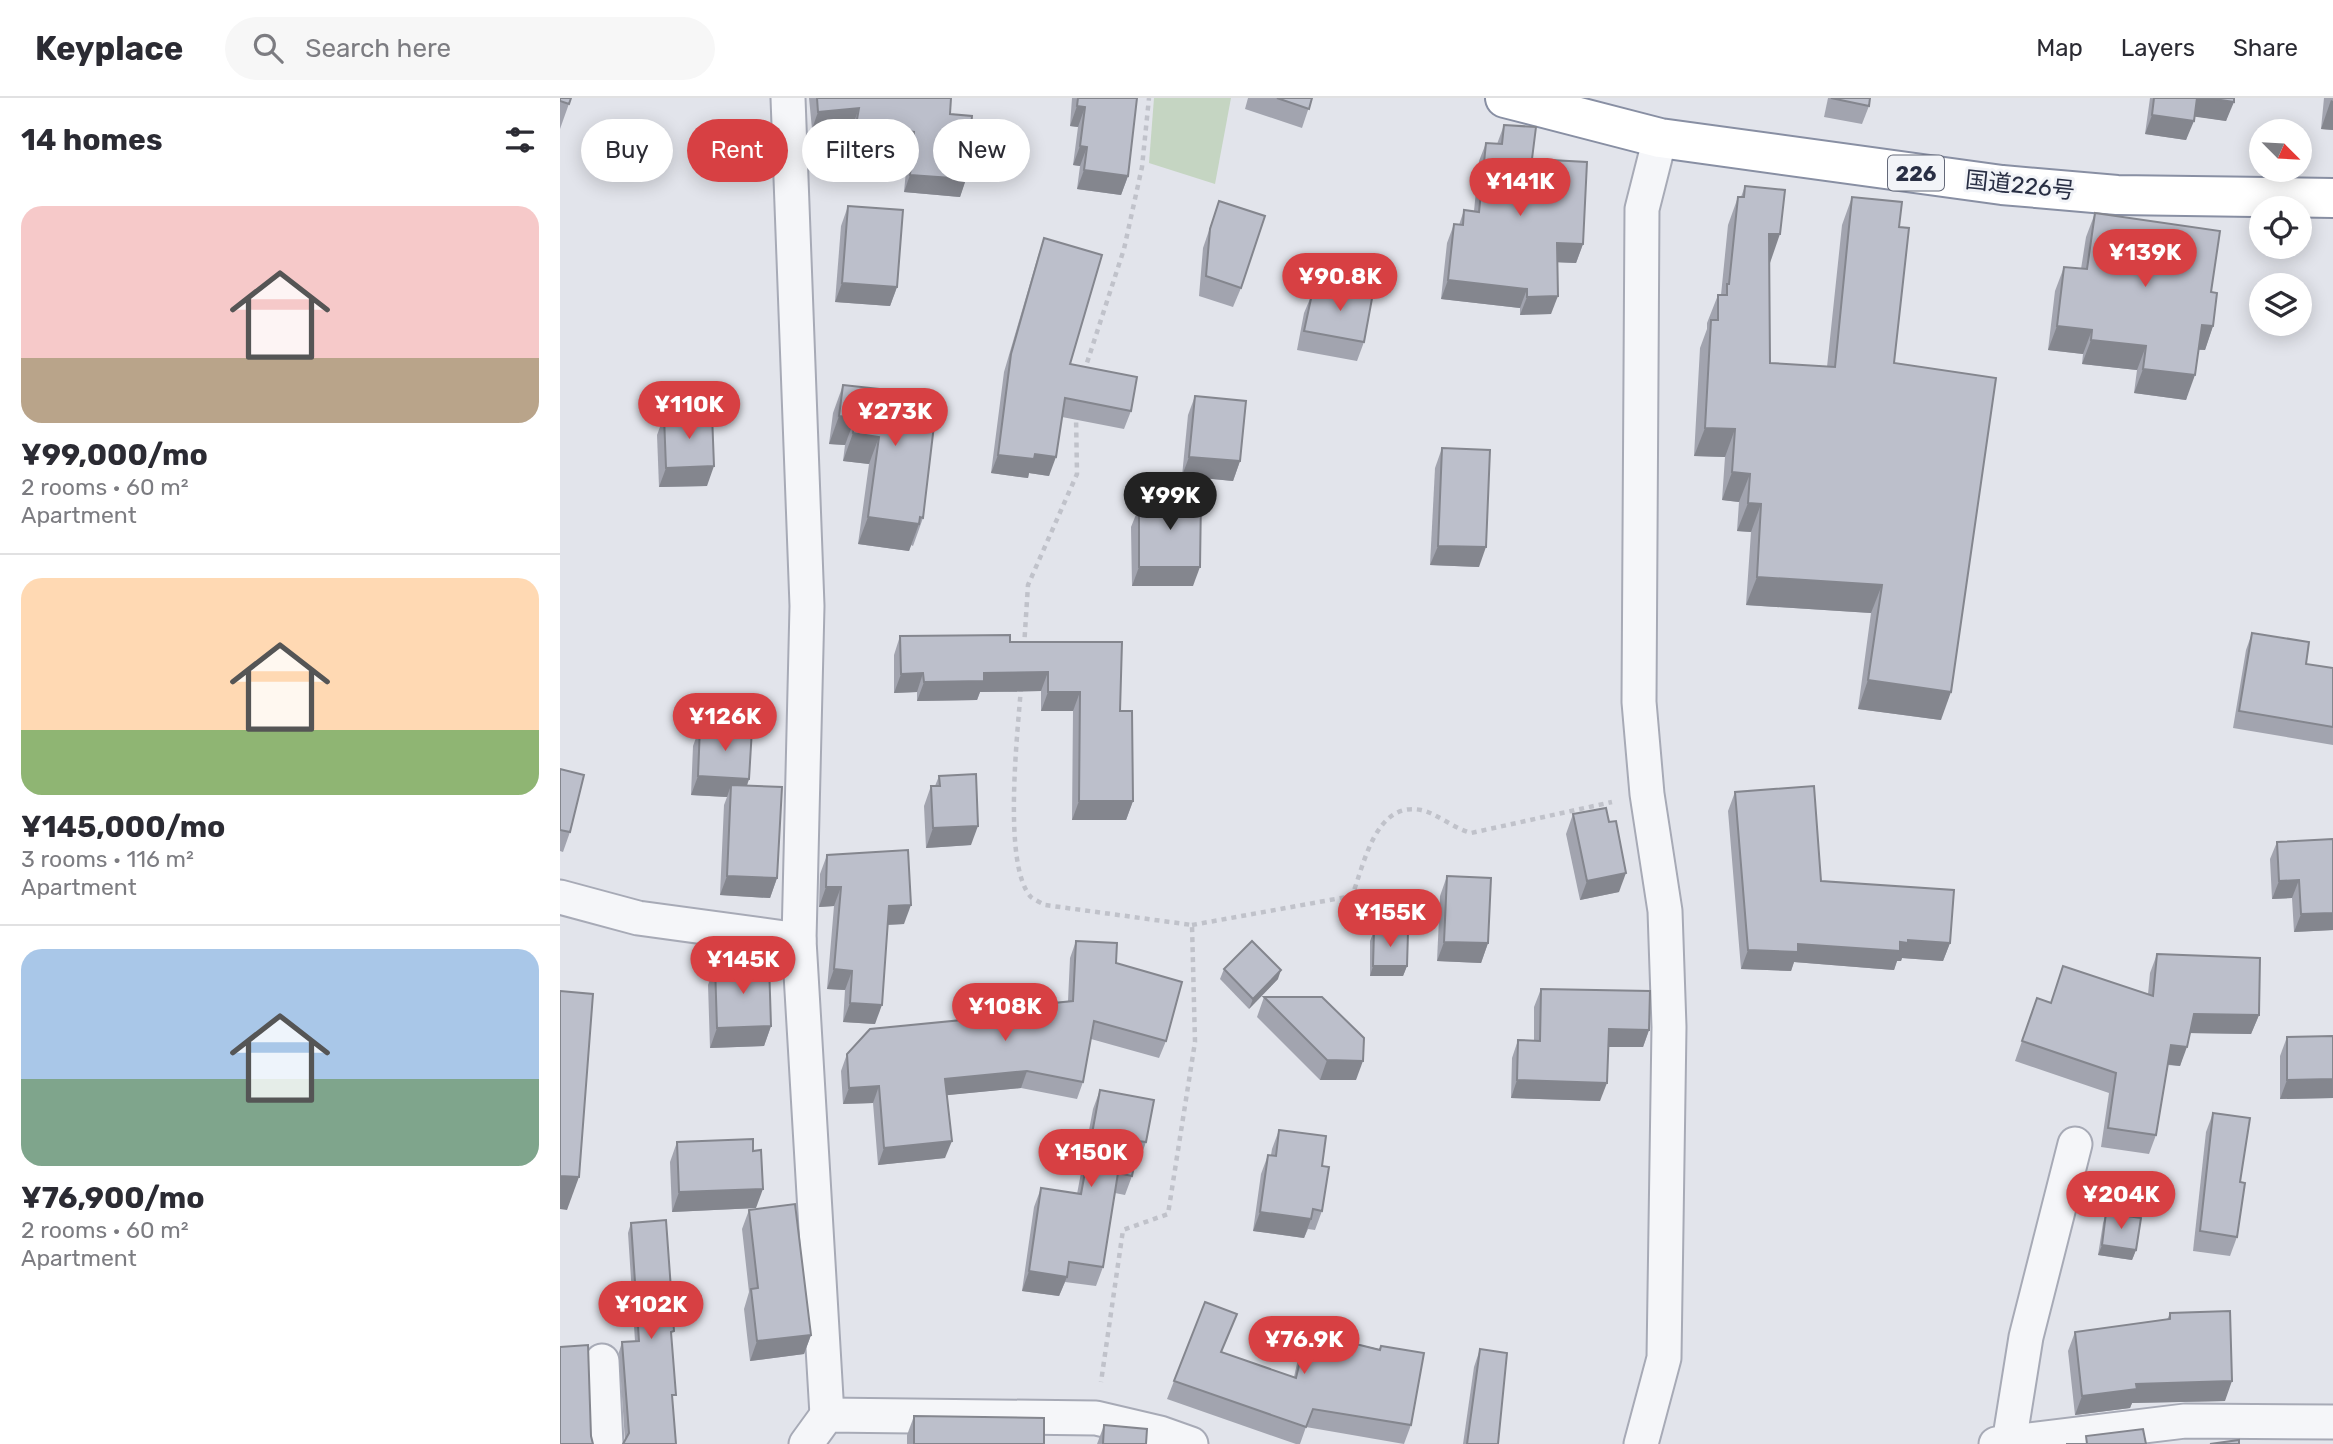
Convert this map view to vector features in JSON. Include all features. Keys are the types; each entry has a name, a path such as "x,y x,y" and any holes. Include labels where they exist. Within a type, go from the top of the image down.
{"highway":[{"name":"国道226号","path":"1505,98 1660,138 2003,185 2117,194 2333,198"}],"street":[{"path":"788,98 807,606 799,940 827,1415 806,1444"},
{"path":"1641,1444 1664,1357 1668,1163 1669,1027 1664,911 1647,794 1639,702 1642,209 1660,138"},
{"path":"560,897 638,918 799,940"},
{"path":"2075,1144 2002,1443 2185,1421 2258,1433 2333,1422"},
{"path":"602,1361 606,1444"},
{"path":"827,1415 1096,1418 1160,1433 1191,1444"}],"path":[{"path":"1083,375 1124,248 1142,167 1149,98"},
{"path":"1023,654 1027,585 1077,474 1074,441 1077,401"},
{"path":"1021,681 1014,804 1017,860 1030,896 1045,905 1192,925 1352,896 1380,824 1394,813 1421,810 1454,828 1471,832 1647,794"},
{"path":"1096,1418 1123,1230 1168,1214 1195,1042 1192,925"}],"green space":[{"path":"1154,98 1231,98 1215,184 1149,163"}],"building":[{"path":"560,98 571,98 569,104 560,101"},
{"path":"817,98 951,98 950,114 972,116 972,119 933,119 933,177 919,176 919,119 857,119 859,108 818,112"},
{"path":"1078,98 1137,98 1128,176 1084,170 1087,147 1080,146 1085,107 1077,106"},
{"path":"1277,98 1312,98 1309,109"},
{"path":"1831,98 1870,98 1869,106"},
{"path":"2154,98 2197,98 2194,121 2152,115"},
{"path":"2208,98 2234,98 2234,102"},
{"path":"1504,125 1536,127 1532,159 1587,162 1583,244 1557,243 1558,296 1527,297 1527,289 1448,280 1454,224 1463,225 1464,210 1479,212 1486,143 1502,144"},
{"path":"1745,186 1785,190 1780,234 1769,234 1770,363 1835,367 1852,197 1902,202 1899,227 1909,228 1894,363 1996,378 1951,692 1868,680 1882,585 1757,577 1761,504 1748,503 1750,474 1732,472 1735,429 1705,428 1711,320 1718,320 1718,295 1727,295 1738,197 1744,197"},
{"path":"1219,201 1265,216 1241,288 1206,276 1210,229"},
{"path":"848,206 903,210 897,287 842,283"},
{"path":"2095,213 2220,231 2211,292 2217,293 2213,326 2202,325 2195,375 2143,369 2146,346 2091,340 2092,330 2057,326 2064,267 2087,269"},
{"path":"1044,238 1102,255 1070,364 1137,377 1131,411 1065,398 1056,457 1035,454 1034,459 998,455 1011,354"},
{"path":"1334,284 1373,293 1364,342 1304,331 1312,294 1320,295 1322,287 1333,289"},
{"path":"843,385 917,393 916,397 937,400 923,518 920,517 919,524 868,517 879,437 853,433 855,418 839,416"},
{"path":"1195,396 1246,401 1240,461 1189,457"},
{"path":"712,414 714,466 666,468 664,416"},
{"path":"1442,448 1490,450 1486,547 1438,546"},
{"path":"1146,497 1201,497 1200,567 1139,567 1139,507 1146,507"},
{"path":"2252,633 2309,642 2306,664 2333,668 2333,727 2239,711"},
{"path":"1010,635 1010,642 1122,642 1120,711 1132,711 1133,801 1079,801 1080,692 1048,692 1048,672 984,673 984,681 924,682 923,673 901,674 900,636"},
{"path":"700,727 752,729 749,779 698,776"},
{"path":"560,769 584,775 570,832 560,830"},
{"path":"976,774 978,826 933,828 931,786 940,786 939,776"},
{"path":"731,785 782,787 777,878 727,876"},
{"path":"1814,786 1821,881 1954,890 1950,943 1908,940 1908,943 1900,942 1900,951 1798,944 1798,952 1748,950 1735,792"},
{"path":"1606,808 1609,822 1616,821 1626,873 1587,881 1573,814"},
{"path":"2333,839 2333,913 2301,914 2299,880 2279,881 2277,842"},
{"path":"908,850 911,905 889,906 882,1005 850,1003 852,971 834,969 841,887 826,887 827,855"},
{"path":"1447,876 1491,878 1488,943 1444,942"},
{"path":"1374,931 1408,932 1407,966 1373,966"},
{"path":"1076,941 1117,943 1116,963 1182,982 1166,1041 1094,1021 1083,1082 1027,1071 945,1079 952,1141 884,1148 879,1086 849,1088 847,1054 870,1029 972,1019 972,1011 1073,1001"},
{"path":"1252,941 1281,970 1253,999 1224,969"},
{"path":"2157,954 2260,958 2259,1015 2194,1014 2187,1047 2171,1045 2156,1135 2108,1128 2116,1073 2022,1041 2037,998 2051,1003 2063,966 2153,996"},
{"path":"769,963 771,1026 717,1028 715,965"},
{"path":"1541,989 1650,991 1649,1030 1609,1029 1607,1083 1517,1080 1518,1040 1540,1041"},
{"path":"560,991 593,994 579,1177 560,1176"},
{"path":"1264,997 1322,997 1364,1038 1363,1061 1327,1060"},
{"path":"2333,1036 2333,1079 2287,1080 2287,1037"},
{"path":"1100,1090 1154,1100 1146,1142 1139,1141 1132,1176 1118,1173 1103,1267 1069,1262 1067,1277 1029,1271 1041,1188 1081,1194"},
{"path":"2213,1113 2250,1118 2240,1182 2245,1183 2237,1237 2200,1231"},
{"path":"1279,1130 1326,1136 1322,1166 1329,1167 1322,1211 1313,1209 1311,1219 1260,1212 1268,1155 1276,1156"},
{"path":"753,1139 753,1151 761,1150 763,1189 679,1192 677,1142"},
{"path":"795,1204 811,1335 757,1341 751,1289 758,1288 749,1210"},
{"path":"2106,1213 2141,1218 2136,1250 2102,1245"},
{"path":"666,1220 674,1331 671,1332 676,1395 672,1395 676,1444 623,1444 629,1433 622,1342 639,1341 631,1223"},
{"path":"1205,1302 1237,1314 1221,1352 1296,1378 1307,1332 1380,1350 1381,1346 1424,1353 1411,1425 1313,1409 1306,1427 1174,1381"},
{"path":"2230,1311 2232,1381 2136,1384 2137,1389 2082,1396 2075,1332 2170,1319 2170,1313"},
{"path":"588,1345 593,1444 560,1444 560,1347"},
{"path":"1480,1349 1507,1353 1498,1444 1467,1444"},
{"path":"914,1416 1044,1418 1044,1444 914,1444"},
{"path":"1104,1425 1147,1429 1146,1444 1103,1444"},
{"path":"2143,1429 2146,1444 2087,1444 2086,1436"},
{"path":"2239,1440 2239,1444 2210,1444"}]}
